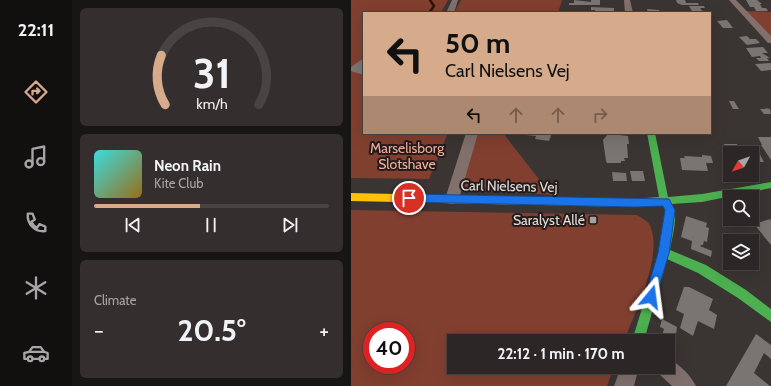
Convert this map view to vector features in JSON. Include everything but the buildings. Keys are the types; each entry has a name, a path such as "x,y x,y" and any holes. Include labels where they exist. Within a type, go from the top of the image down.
{"street":[{"path":"450,12 455,0"},
{"path":"627,0 629,12"},
{"path":"732,0 771,41"},
{"path":"452,199 472,134"},
{"path":"640,334 664,253 670,210 662,194 651,134"},
{"name":"Carl Nielsens Vej","path":"351,197 635,203 666,202 715,196 771,185"},
{"path":"664,253 702,269 742,294 771,316"},
{"path":"624,386 628,374"},
{"path":"673,374 686,386"}],"green space":[{"name":"Marselisborg Slotshave","path":"351,0 448,0 442,12 363,12 363,134 448,134 429,179 351,178"},
{"path":"461,0 562,0 558,12 455,12"},
{"path":"745,11 771,12 771,36 769,36"},
{"path":"476,134 504,134 542,183 554,195 467,190 462,185"},
{"path":"351,210 637,215 645,220 651,228 653,254 646,285 627,334 447,334 447,374 611,374 607,386 351,386"}],"waterway":[{"path":"430,0 434,6 430,12"}],"traffic: fast":[{"path":"640,334 664,253 670,217 670,210 662,194 651,134"},
{"path":"632,203 702,198 771,185"},
{"path":"664,253 702,269 742,294 771,316"}],"traffic: slow":[{"path":"351,197 632,203"}],"place":[{"name":"Saralyst Allé","path":"593,220"}],"route":[{"path":"409,198 635,203 666,202 670,210 664,253 651,297"}]}
